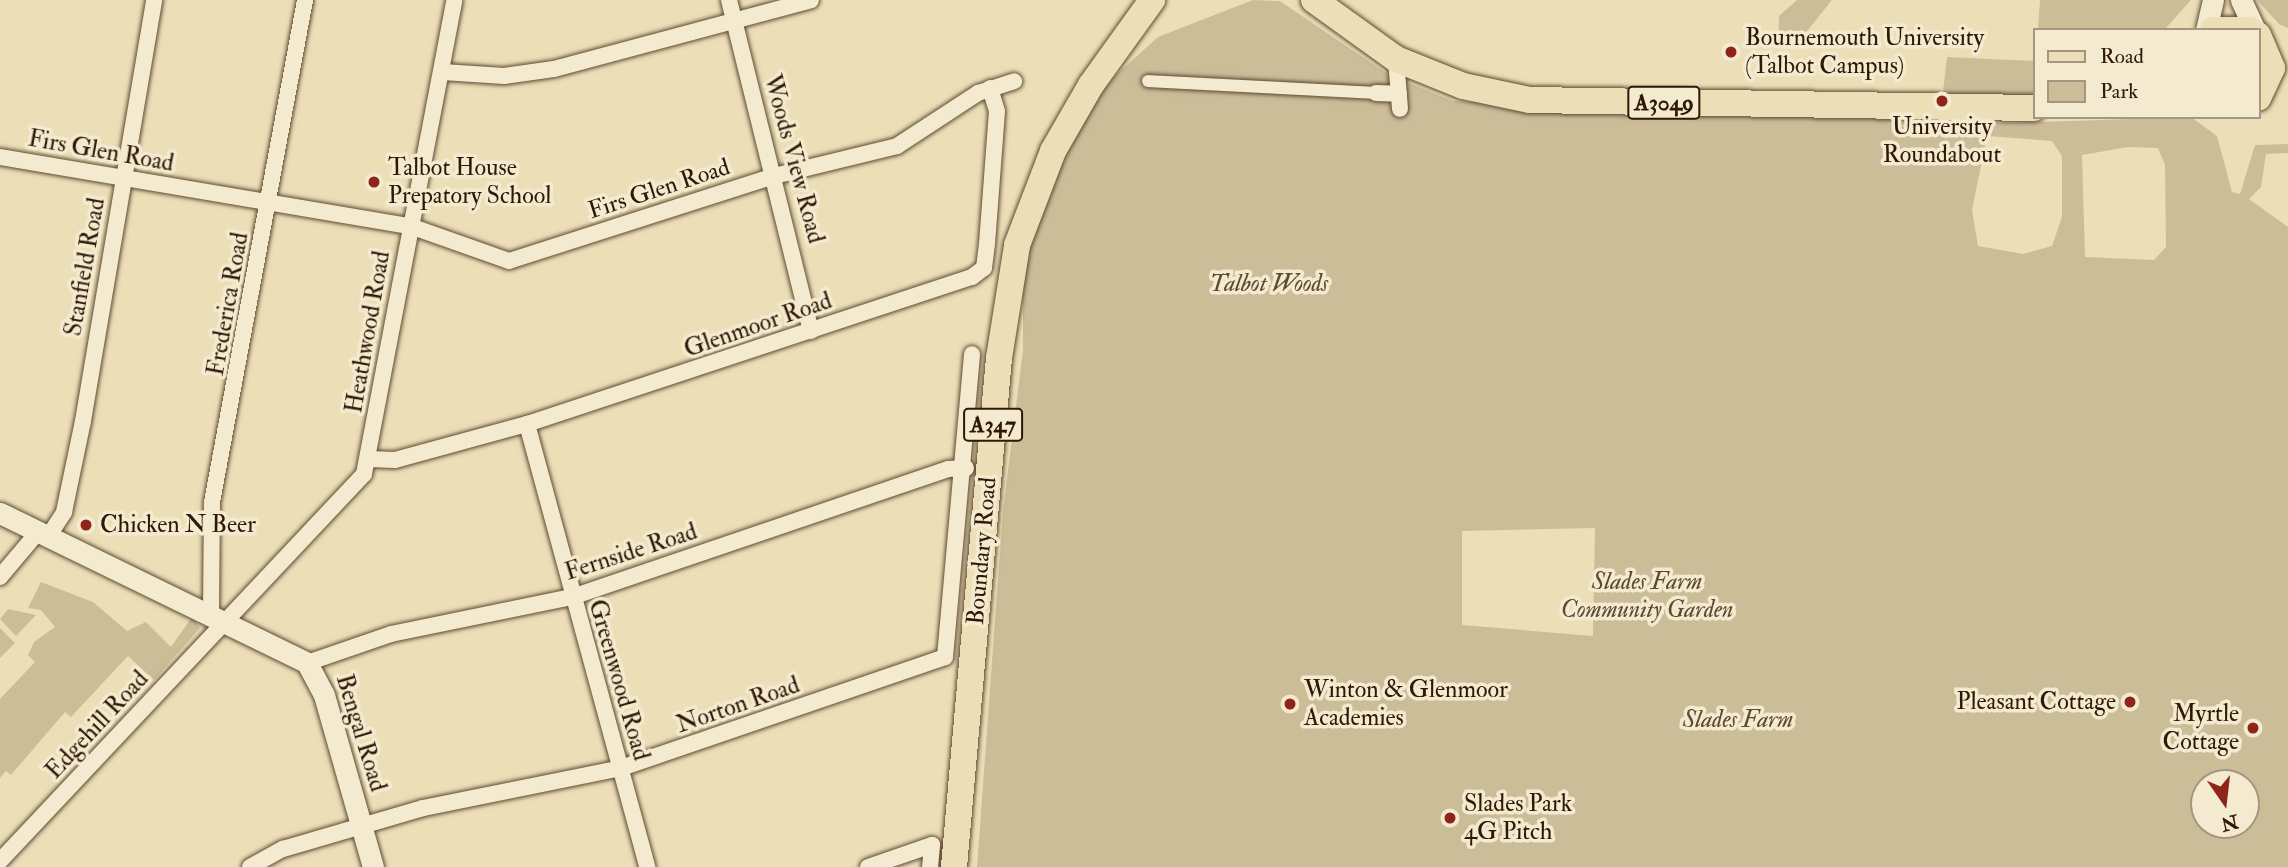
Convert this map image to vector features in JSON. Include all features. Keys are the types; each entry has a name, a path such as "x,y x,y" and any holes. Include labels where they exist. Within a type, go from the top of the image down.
{"main road":[{"name":"A3049","path":"1315,1 1396,59 1462,86 1530,100 2032,108"},
{"name":"Boundary Road","path":"954,867 999,358 1017,245 1053,151 1145,5"},
{"path":"2260,35 2288,51"},
{"path":"2260,41 2272,64 2260,95"},
{"path":"2260,95 2288,83"}],"street":[{"name":"Stanfield Road","path":"0,578 64,512 80,435 154,0"},
{"name":"Frederica Road","path":"219,618 212,502 305,0"},
{"name":"Heathwood Road","path":"219,618 354,485 369,459 410,226 443,72 454,0"},
{"name":"Woods View Road","path":"729,0 811,331"},
{"path":"443,72 519,76 811,0"},
{"path":"2206,28 2213,0"},
{"path":"2241,0 2254,28"},
{"path":"1148,81 1376,93 1400,102 1396,59"},
{"name":"Firs Glen Road","path":"0,157 410,226 509,261 774,176 897,146 990,88 1014,81"},
{"name":"Glenmoor Road","path":"369,459 395,460 527,424 811,331 984,268 997,111 990,88"},
{"name":"Norton Road","path":"250,867 283,849 361,825 621,768 945,657 966,468 972,354"},
{"name":"Greenwood Road","path":"527,424 647,867"},
{"name":"Fernside Road","path":"307,663 391,634 572,597 948,469 966,468"},
{"name":"Bengal Road","path":"0,513 307,663 324,695 373,867"},
{"name":"Edgehill Road","path":"0,861 219,618"},
{"path":"868,867 932,845 930,867"}],"green space":[{"name":"Talbot Woods","path":"1253,0 1280,1 1389,75 1453,101 2006,123 2194,119 2217,136 2232,192 2240,194 2255,145 2288,144 2288,153 2266,154 2261,187 2249,199 2288,227 2288,867 977,867 1003,511 1023,350 1023,270 1046,188 1096,93 1158,37","holes":["1987,136 2052,141 2062,156 2062,217 2052,246 2023,254 1978,246 1972,210","2128,147 2158,148 2165,165 2166,247 2154,260 2085,257 2082,155","1595,528 1593,636 1462,625 1462,531"]},
{"path":"1797,0 1832,0 1803,36 1778,43 1779,16"},
{"path":"2040,0 2191,0 2166,28 2038,28"},
{"path":"2257,0 2288,0 2288,28 2279,24"},
{"path":"1947,57 2032,61 2032,96 1942,101"},
{"path":"41,582 93,602 127,631 146,622 171,647 192,617 200,628 154,680 128,656 71,717 65,712 11,775 6,771 0,778 0,699 35,662 28,655 34,642 55,627 41,610 28,608"},
{"path":"8,609 36,615 16,636 0,619"},
{"path":"0,628 15,643 0,658"}],"place":[{"name":"Bournemouth University (Talbot Campus)","path":"1731,52"},
{"name":"University Roundabout","path":"1942,101"},
{"name":"Talbot House Prepatory School","path":"374,182"},
{"name":"Chicken N Beer","path":"86,525"},
{"name":"Pleasant Cottage","path":"2130,702"},
{"name":"Winton & Glenmoor Academies","path":"1290,704"},
{"name":"Myrtle Cottage","path":"2253,728"},
{"name":"Slades Park 4G Pitch","path":"1450,818"}],"park label":[{"name":"Slades Farm Community Garden","path":"1647,596"},
{"name":"Slades Farm","path":"1738,720"}]}
